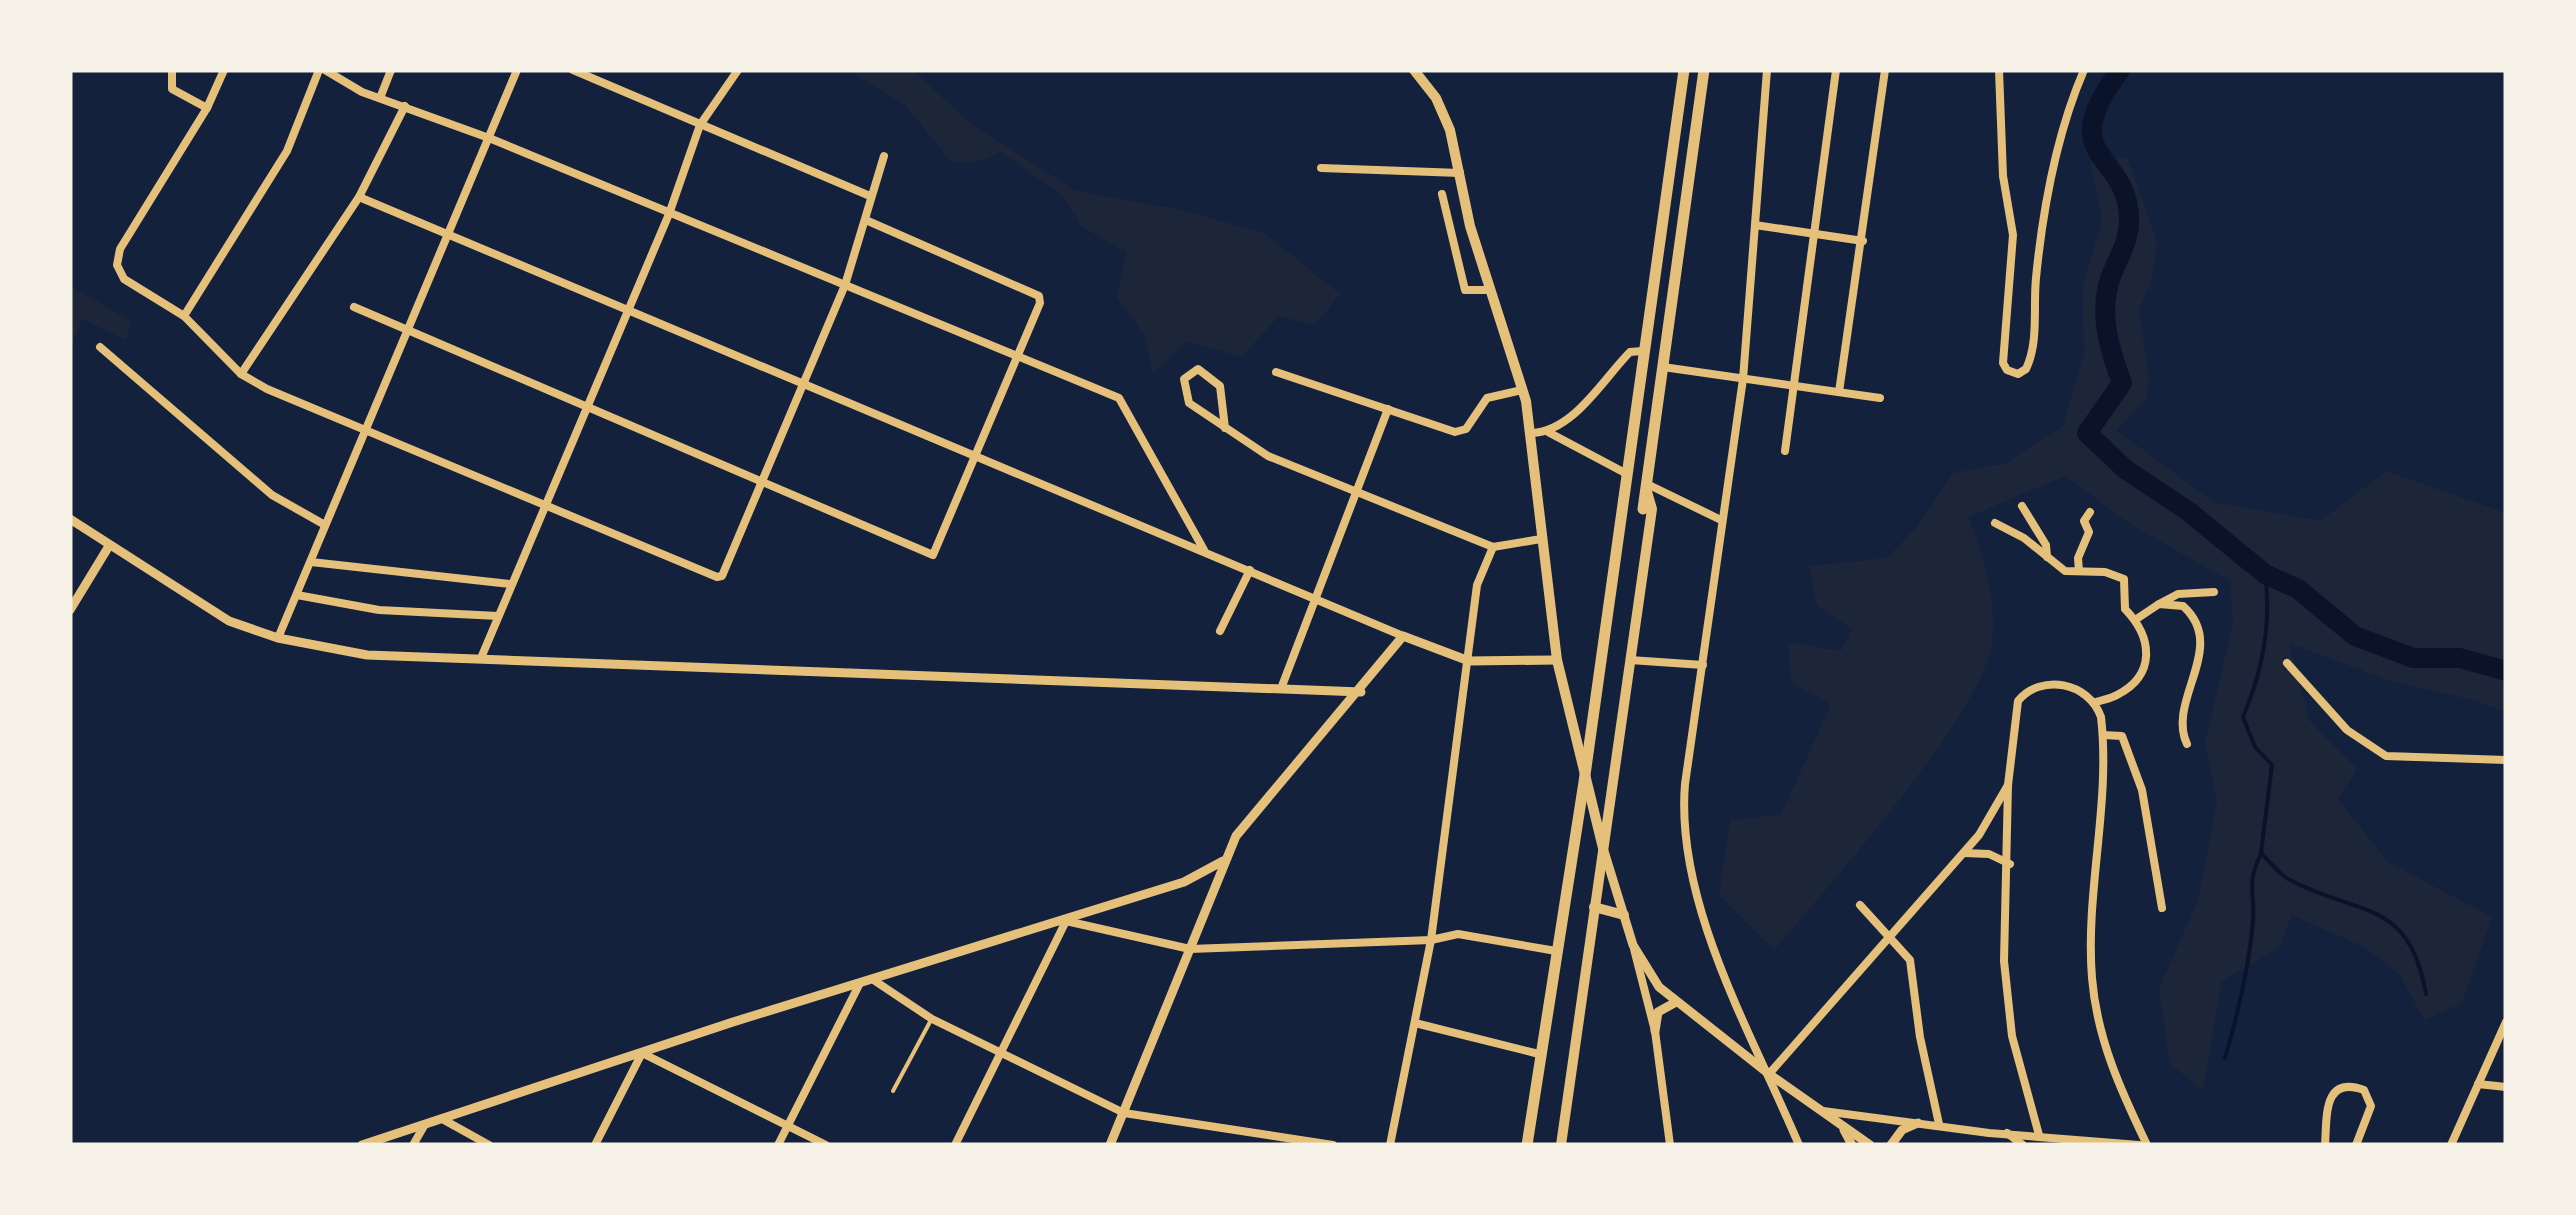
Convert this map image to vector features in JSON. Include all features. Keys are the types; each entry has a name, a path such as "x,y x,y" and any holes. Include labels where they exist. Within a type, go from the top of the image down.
{"highway":[{"path":"1527,1145 1584,782 1684,70"},
{"path":"1643,509 1704,70"}],"main road":[{"path":"1414,70 1444,116 1489,290 1522,390 1532,434 1557,660 1603,848"},
{"path":"1561,1145 1652,509 1646,486"},
{"path":"1594,907 1624,915"}],"street":[{"path":"172,70 172,89 207,108"},
{"path":"224,70 207,108 120,249 117,265 124,280 184,316 241,374 542,506 720,577 845,286 868,220 870,196 884,156"},
{"path":"184,316 286,151 322,70 380,98 489,138 1126,404 1204,550"},
{"path":"380,98 391,70"},
{"path":"278,638 517,70"},
{"path":"573,70 870,196"},
{"path":"481,658 542,506 669,214 700,125 738,70"},
{"path":"1767,70 1742,379 1684,798 1686,856 1702,918 1799,1145"},
{"path":"1784,451 1836,70"},
{"path":"1839,392 1864,241 1885,70"},
{"path":"1999,70 2000,147 2012,235 2003,363 2007,370 2018,374 2026,369 2032,352 2036,275 2058,141 2066,108 2084,70"},
{"path":"241,374 359,197 406,106"},
{"path":"1321,168 1460,173"},
{"path":"1442,194 1465,290 1489,290"},
{"path":"359,197 1402,636 1468,660 1557,660"},
{"path":"354,308 933,555 1018,358 1038,296 868,220"},
{"path":"1755,224 1864,241"},
{"path":"100,347 272,495 325,525"},
{"path":"1548,432 1630,352 1642,351"},
{"path":"1663,367 1880,398"},
{"path":"1226,428 1220,386 1198,369 1190,372 1184,380 1189,402 1226,428 1268,456 1492,547 1541,539"},
{"path":"1276,372 1461,432 1486,398 1522,390"},
{"path":"1282,686 1388,408"},
{"path":"1532,434 1548,432 1626,474"},
{"path":"1646,486 1722,520"},
{"path":"2022,506 2046,545 2047,557"},
{"path":"2079,571 2078,558 2090,532 2084,521 2090,512"},
{"path":"70,520 229,621 278,638 367,654 1282,686 1360,692"},
{"path":"1995,522 2065,570 2104,572 2124,580 2125,609 2135,620 2149,654 2145,666 2117,695 2094,703"},
{"path":"72,604 109,546"},
{"path":"1390,1145 1431,940 1477,586 1492,547"},
{"path":"311,562 510,584"},
{"path":"1220,631 1250,570"},
{"path":"2135,620 2178,594 2214,592"},
{"path":"297,595 379,610 498,616"},
{"path":"2159,604 2183,606 2198,624 2200,665 2182,719 2186,744"},
{"path":"1110,1145 1222,861 1236,836 1360,692 1402,636"},
{"path":"1630,660 1703,665"},
{"path":"2287,663 2300,673 2326,711 2364,745 2386,756 2506,760"},
{"path":"1819,1110 2084,1142 2143,1145 2106,1053 2094,995 2092,937 2103,735 2094,703 2072,688 2056,684 2036,686 2018,701 2008,785 2010,864 2004,928 2008,1012 2039,1135"},
{"path":"2103,735 2122,736 2137,771 2162,908"},
{"path":"1769,1074 1964,853 2008,785"},
{"path":"1603,848 1655,1032 1670,1145"},
{"path":"1964,853 1990,854 2010,864"},
{"path":"362,1145 1203,876 1222,861"},
{"path":"1860,905 1907,953 1939,1124"},
{"path":"1066,920 1190,949 1431,940 1458,934 1556,951"},
{"path":"954,1145 1066,920"},
{"path":"1633,944 1660,987 1676,1002 1844,1130 1870,1145"},
{"path":"875,982 932,1019 1124,1113 1333,1145"},
{"path":"778,1145 859,984"},
{"path":"1655,1032 1658,1012 1676,1002"},
{"path":"2452,1145 2506,1022"},
{"path":"1415,1023 1540,1054"},
{"path":"642,1053 826,1145"},
{"path":"595,1145 642,1053"},
{"path":"2478,1084 2506,1087"},
{"path":"2325,1145 2330,1096 2337,1088 2349,1085 2364,1090 2371,1106 2356,1145"},
{"path":"444,1120 489,1145"},
{"path":"1890,1145 1902,1130 1918,1122"},
{"path":"413,1145 424,1126"},
{"path":"1844,1130 1852,1145"},
{"path":"2007,1133 2023,1145"}],"lane":[{"path":"894,1091 932,1019"}],"shaded area":[{"path":"847,70 913,70 971,124 1076,191 1181,210 1264,233 1340,294 1315,325 1279,316 1241,357 1187,341 1153,374 1145,336 1117,297 1126,252 1081,226 1063,196 1001,152 980,161 952,163 904,104"},
{"path":"2127,157 2157,242 2152,279 2139,309 2149,378 2146,399 2116,430 2213,502 2320,521 2386,471 2506,513 2506,712 2473,700 2387,680 2289,643 2309,720 2357,769 2338,799 2388,862 2492,917 2462,1003 2424,1020 2400,975 2366,948 2291,915 2280,947 2222,981 2203,1091 2170,1064 2159,989 2198,900 2217,802 2205,742 2233,623 2230,581 2130,524 2065,476 1968,517 1988,579 1993,611 1992,644 1982,675 1961,713 1863,846 1774,950 1719,895 1730,820 1781,815 1831,704 1791,683 1788,642 1841,651 1852,629 1817,606 1809,566 1887,558 1916,528 1953,473 2006,463 2063,426 2084,353 2082,289 2102,220 2091,164"},
{"path":"70,282 75,289 131,321 126,340 82,319 70,349"}],"waterway":[{"path":"2120,70 2101,99 2093,122 2093,138 2125,195 2129,217 2126,241 2105,303 2109,344 2122,383 2087,433 2125,469 2188,511 2265,574 2298,589 2355,636 2413,658 2460,658 2506,671"},
{"path":"2265,574 2264,647 2243,717 2255,747 2272,765 2261,853 2290,880 2394,925 2418,963 2426,994"},
{"path":"2225,1058 2246,973 2253,921 2252,880 2261,854"}]}
